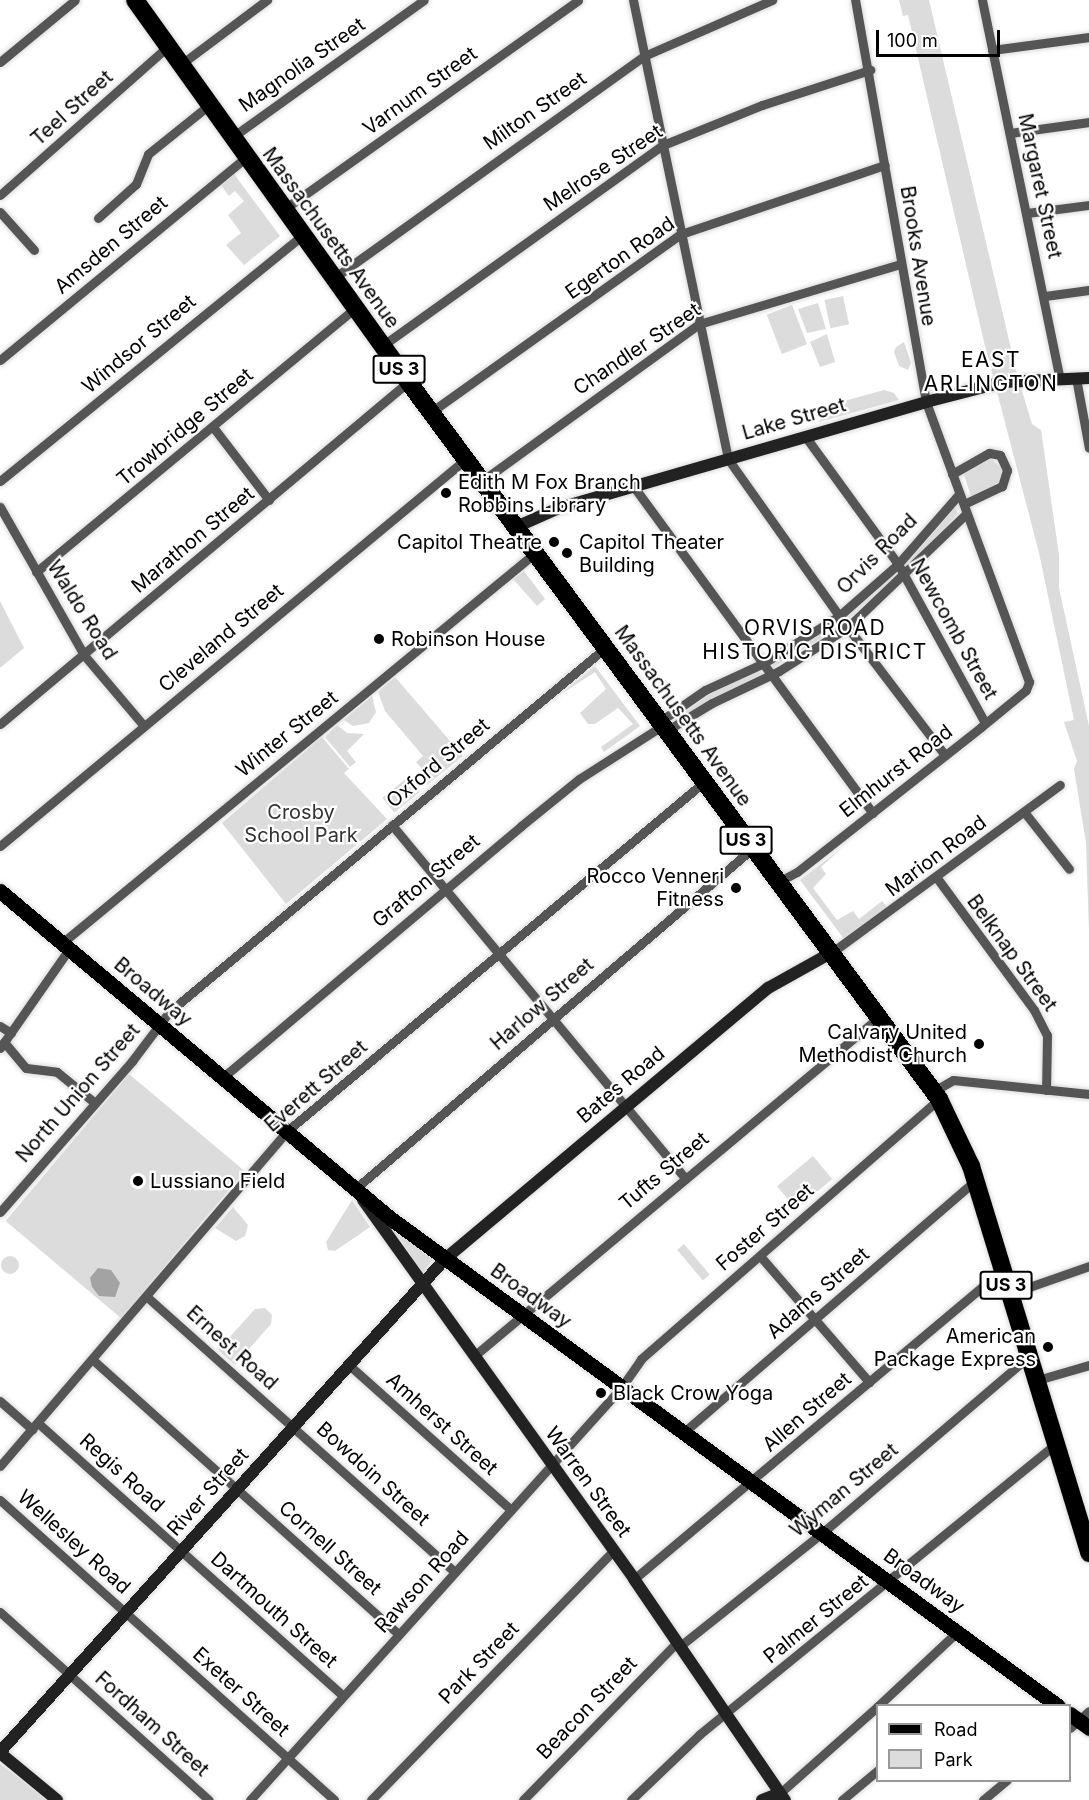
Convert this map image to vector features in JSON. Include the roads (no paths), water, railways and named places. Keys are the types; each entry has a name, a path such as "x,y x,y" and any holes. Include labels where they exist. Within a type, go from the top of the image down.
{"highway":[{"name":"Massachusetts Avenue","path":"135,0 245,158 408,382 936,1095 959,1136 976,1180 1027,1358 1089,1553"}],"main road":[{"name":"Lake Street","path":"516,527 533,516 805,436 994,384 1089,378"},
{"name":"Broadway","path":"0,891 355,1189 445,1259 1055,1704"},
{"name":"Bates Road","path":"445,1259 768,988 831,953"},
{"name":"Warren Street","path":"355,1189 634,1579 782,1796"},
{"name":"River Street","path":"0,1753 445,1259"},
{"path":"0,1753 57,1800"},
{"path":"762,1800 782,1796"}],"street":[{"path":"0,62 75,0"},
{"path":"180,65 267,0"},
{"name":"Magnolia Street","path":"231,138 424,0"},
{"name":"Varnum Street","path":"283,210 578,0"},
{"path":"633,0 728,459 839,616 945,755"},
{"name":"Milton Street","path":"334,278 644,56 772,0"},
{"name":"Brooks Avenue","path":"855,0 870,70 900,264 926,402 1029,682"},
{"name":"Margaret Street","path":"982,0 1045,296 1060,379"},
{"path":"992,50 1089,37"},
{"name":"Teel Street","path":"0,195 167,47"},
{"name":"Melrose Street","path":"382,345 663,145 762,105 870,70"},
{"path":"98,218 136,184 148,154 208,106"},
{"path":"1010,133 1089,122"},
{"name":"Amsden Street","path":"0,360 245,158"},
{"name":"Egerton Road","path":"431,412 681,234 885,165"},
{"path":"1027,213 1089,205"},
{"path":"0,213 34,249"},
{"name":"Windsor Street","path":"0,481 302,236"},
{"name":"Chandler Street","path":"482,481 699,324 900,264"},
{"path":"1045,296 1089,290"},
{"name":"Trowbridge Street","path":"36,572 355,308"},
{"path":"1076,378 1089,448"},
{"name":"Marathon Street","path":"0,724 408,382"},
{"path":"213,427 269,500"},
{"name":"Newcomb Street","path":"805,436 898,564 985,723"},
{"path":"952,474 988,453 1000,455 1007,470 1002,486 965,509"},
{"name":"Cleveland Street","path":"0,846 466,459"},
{"path":"634,487 873,813"},
{"name":"Orvis Road","path":"662,726 705,690 764,663 839,616 898,564 959,494"},
{"name":"Waldo Road","path":"0,507 84,655 144,726"},
{"name":"Orvis Road","path":"662,726 772,674 848,627 904,577 965,509"},
{"name":"Winter Street","path":"2,1045 65,946 535,553"},
{"name":"Oxford Street","path":"159,1024 392,825 605,648"},
{"name":"Elmhurst Road","path":"778,882 797,872 873,813 1026,690 1029,682"},
{"name":"Grafton Street","path":"222,1078 444,889 579,779 662,726"},
{"name":"Everett Street","path":"0,1466 287,1131 500,957 704,782"},
{"name":"Marion Road","path":"831,953 937,878 1060,785"},
{"path":"1024,813 1069,869"},
{"path":"392,825 684,1177"},
{"name":"Harlow Street","path":"355,1189 753,848"},
{"name":"Belknap Street","path":"937,878 1034,1010 1047,1035 1047,1090"},
{"name":"Tufts Street","path":"474,1356 684,1177 879,1017"},
{"name":"North Union Street","path":"0,1212 95,1103 159,1024"},
{"path":"0,1026 11,1033"},
{"path":"2,1045 26,1068 57,1072 95,1103"},
{"path":"936,1095 953,1080 1089,1094"},
{"name":"Foster Street","path":"621,1388 641,1359 760,1256 936,1095"},
{"name":"Adams Street","path":"684,1432 976,1180"},
{"path":"760,1256 869,1382"},
{"path":"1009,1294 1089,1266"},
{"name":"Allen Street","path":"634,1579 1002,1270"},
{"name":"Ernest Road","path":"146,1296 293,1427"},
{"name":"Wyman Street","path":"679,1644 822,1533 1027,1358"},
{"name":"Cornell Street","path":"93,1360 399,1635"},
{"name":"Amherst Street","path":"349,1365 511,1510"},
{"path":"1034,1381 1089,1365"},
{"name":"Rawson Road","path":"250,1800 621,1388"},
{"name":"Regis Road","path":"0,1401 35,1426 181,1551"},
{"name":"Bowdoin Street","path":"293,1427 455,1572"},
{"name":"Palmer Street","path":"632,1800 688,1744 890,1583 1054,1445"},
{"name":"Wellesley Road","path":"0,1500 125,1612"},
{"name":"Dartmouth Street","path":"181,1551 343,1696"},
{"name":"Park Street","path":"371,1800 613,1551"},
{"name":"Fordham Street","path":"0,1612 209,1800"},
{"name":"Exeter Street","path":"125,1612 334,1800"},
{"path":"882,1704 957,1632"},
{"name":"Beacon Street","path":"524,1800 679,1644"},
{"path":"782,1796 876,1710"},
{"path":"842,1800 876,1772"},
{"path":"983,1800 1005,1782"}],"place":[{"name":"Edith M Fox Branch Robbins Library","path":"446,493"},
{"name":"Capitol Theatre","path":"554,542"},
{"name":"Capitol Theater Building","path":"567,553"},
{"name":"Robinson House","path":"379,639"},
{"name":"Rocco Venneri Fitness","path":"736,888"},
{"name":"Calvary United Methodist Church","path":"979,1044"},
{"name":"Lussiano Field","path":"138,1181"},
{"name":"American Package Express","path":"1048,1347"},
{"name":"Black Crow Yoga","path":"601,1393"}],"district":[{"name":"EAST ARLINGTON","path":"991,372"},
{"name":"ORVIS ROAD HISTORIC DISTRICT","path":"815,640"}],"park label":[{"name":"Crosby School Park","path":"301,824"}]}
